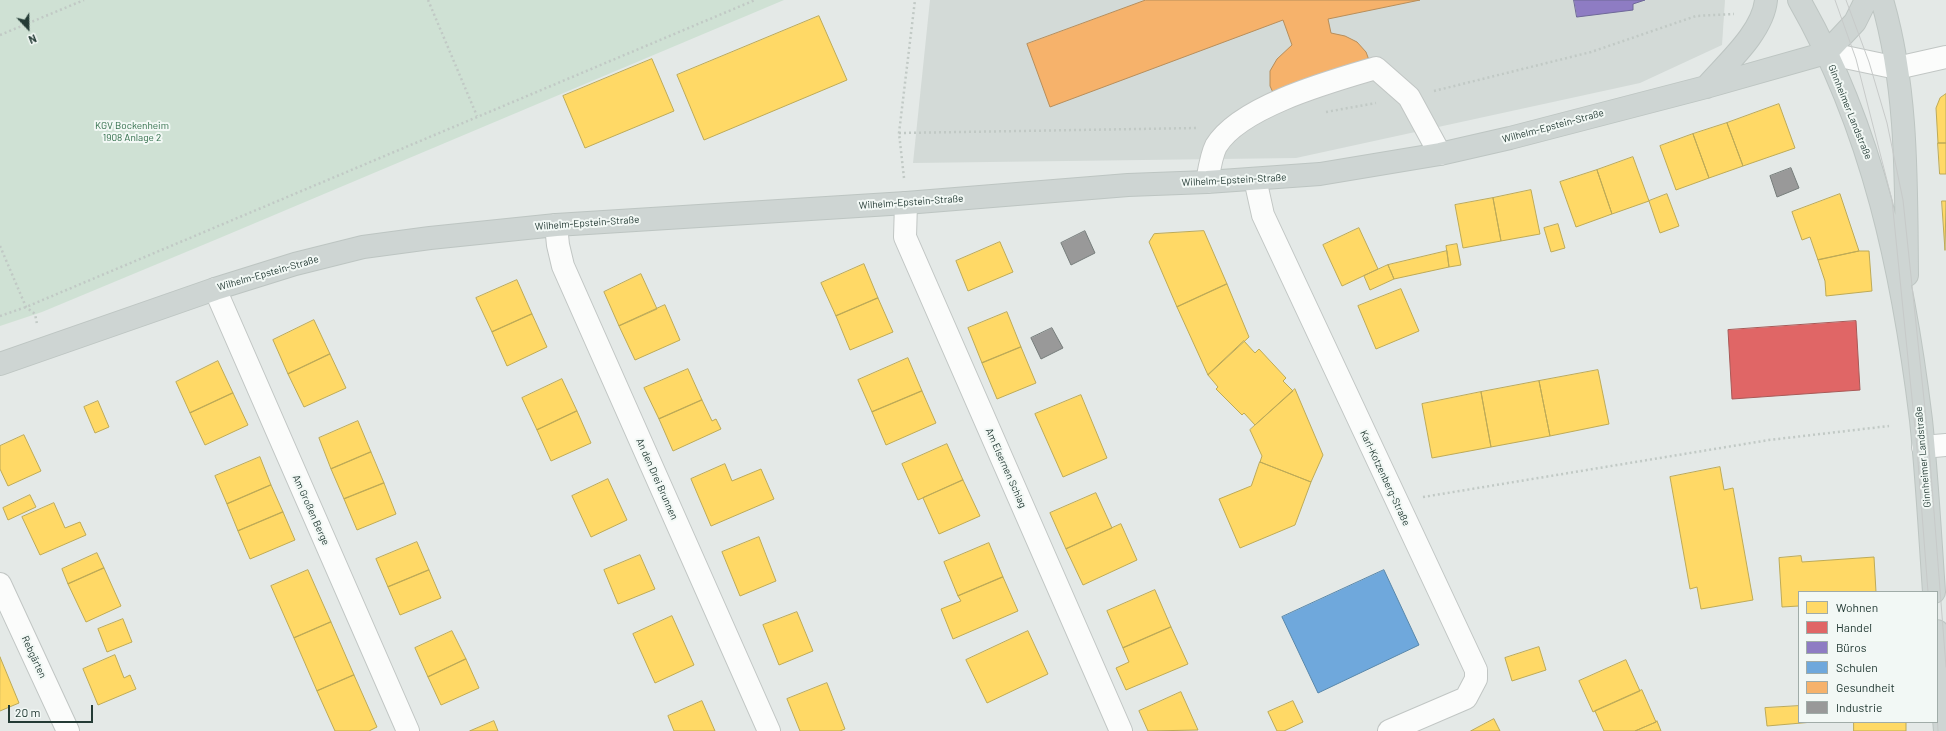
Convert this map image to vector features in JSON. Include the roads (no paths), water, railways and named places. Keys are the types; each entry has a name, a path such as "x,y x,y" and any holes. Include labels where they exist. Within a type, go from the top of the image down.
{"main road":[{"path":"1706,87 1758,26 1764,13 1766,0"},
{"name":"Ginnheimer Landstraße","path":"1799,0 1826,53 1857,124 1878,188 1908,322"},
{"path":"1826,53 1855,22 1866,0"},
{"name":"Ginnheimer Landstraße","path":"1882,0 1897,68 1902,104 1908,322 1923,447 1934,591"},
{"name":"Wilhelm-Epstein-Straße","path":"0,364 214,289 295,264 363,248 430,238 556,225 906,203 1128,184 1206,182 1320,174 1440,154 1510,138 1706,87 1826,53"},
{"path":"1938,644 1945,731"}],"street":[{"path":"1826,53 1897,68 1946,57"},
{"path":"1206,182 1216,147 1232,127 1268,106 1333,80 1376,68 1409,97 1440,154"},
{"name":"Karl-Kotzenberg-Straße","path":"1255,179 1262,215 1476,670 1476,679 1466,698 1389,731"},
{"name":"Am Eisernen Schlag","path":"906,203 904,237 1121,731"},
{"name":"An den Drei Brunnen","path":"556,225 558,245 563,266 769,731"},
{"name":"Am Großen Berge","path":"214,289 408,731"},
{"path":"1923,447 1946,445"},
{"name":"Rebgärten","path":"0,584 68,731"}],"tram line":[{"path":"1835,0 1856,59 1892,200 1917,448 1928,591"},
{"path":"1846,0 1869,62 1887,123 1903,200 1929,447 1946,667"},
{"path":"1938,723 1938,731"}],"park label":[{"name":"KGV Bockenheim 1908 Anlage 2","path":"132,132"}]}
